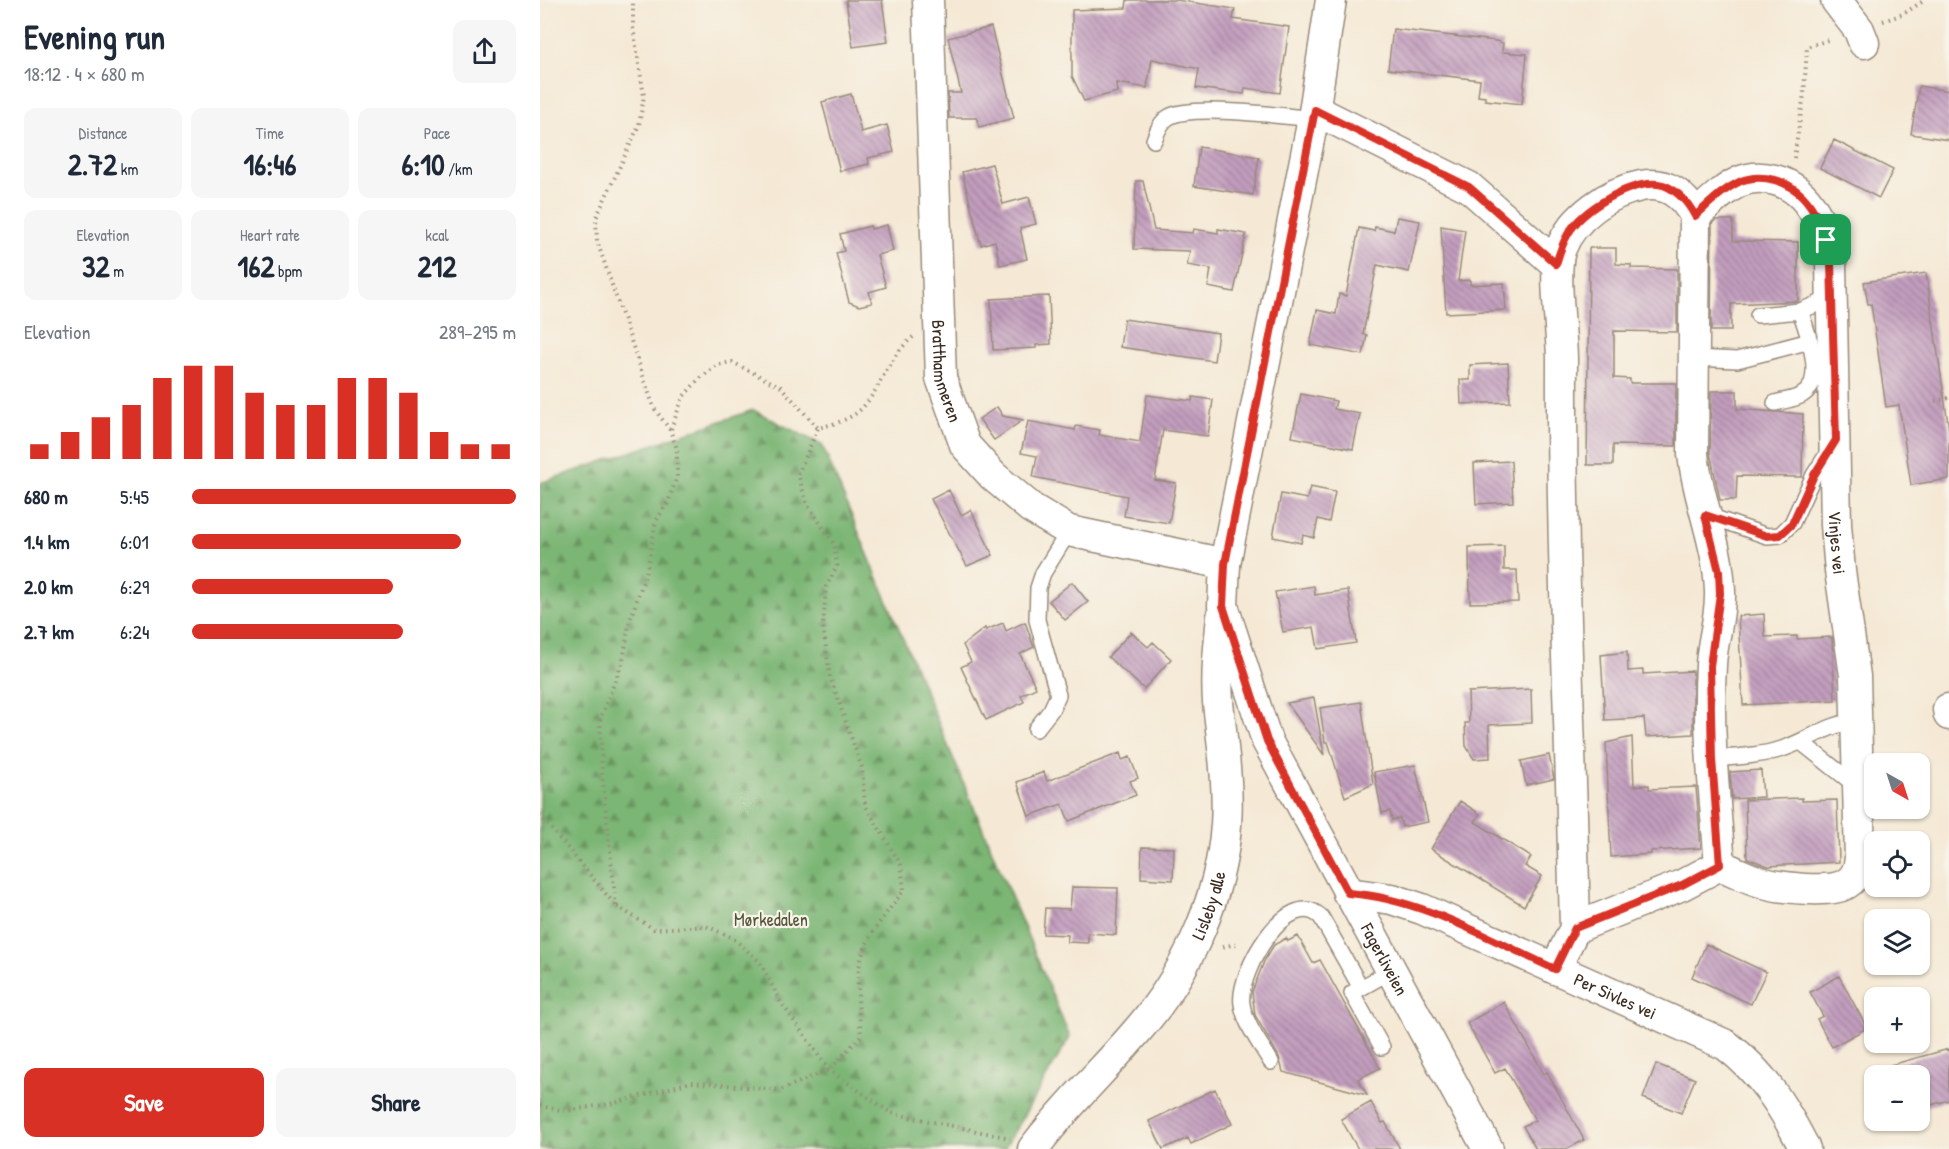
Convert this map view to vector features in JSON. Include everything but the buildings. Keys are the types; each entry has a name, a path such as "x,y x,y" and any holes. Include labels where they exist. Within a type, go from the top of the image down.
{"street":[{"name":"Bratthammeren","path":"928,0 941,378 965,445 993,476 1031,508 1069,531 1225,564"},
{"name":"Fagerliveien","path":"1331,0 1314,115 1225,564 1223,606 1267,741 1488,1149"},
{"path":"1836,0 1862,37"},
{"path":"1314,115 1469,187 1556,264"},
{"path":"1695,216 1740,182 1768,178 1792,186"},
{"path":"1555,969 1575,928 1561,422 1562,326 1556,264 1568,232 1596,206 1628,188 1658,184 1669,188 1682,198 1695,216 1693,454 1697,487 1719,571 1720,594 1710,666 1712,759 1720,865 1682,885 1575,928"},
{"name":"Vinjes vei","path":"1720,865 1764,883 1785,887 1833,889 1844,885 1859,869 1858,721 1851,637 1840,571 1831,262 1826,240 1810,205 1792,186"},
{"name":"Lisleby alle","path":"1031,1146 1166,994 1186,960 1203,918 1215,881 1226,825 1217,660 1223,606"},
{"name":"Per Sivles vei","path":"1348,893 1392,899 1422,909 1726,1045 1752,1067 1768,1086 1784,1108 1805,1149"}],"lane":[{"path":"1154,140 1164,121 1181,112 1314,115"},
{"path":"1758,315 1800,311 1832,298"},
{"path":"1775,403 1804,394 1814,378 1810,341 1800,311"},
{"path":"1694,358 1737,360 1810,341"},
{"path":"1705,515 1767,536 1780,535 1792,524 1814,475 1836,440"},
{"path":"1036,729 1051,710 1058,695 1037,620 1038,588 1043,573 1069,531"},
{"path":"1712,759 1759,755 1801,742 1843,723 1858,721"},
{"path":"1801,742 1859,788"},
{"path":"1271,1062 1244,1013 1241,1002 1243,984 1258,949 1290,914 1305,909 1321,917 1361,988"},
{"path":"1382,1047 1352,993 1391,971"}],"path":[{"path":"616,906 602,774 600,719 623,662 629,623 647,570 656,521 668,502 677,477 677,449 670,430 654,408 597,241 596,218 639,125 644,96 633,27 633,0"},
{"path":"1792,186 1798,176 1793,164 1804,94 1807,47 1862,37 1925,0"},
{"path":"540,1106 566,1111 586,1108 615,1103 691,1082 780,1090 829,1070 861,1036 857,991 863,953 883,918 904,890 901,865 865,805 862,768 830,677 824,626 826,586 837,566 834,544 807,504 798,474 818,428 849,418 864,406 891,358 911,338 939,321"},
{"path":"670,430 683,397 698,380 717,365 732,362 782,387 818,428"},
{"path":"1935,401 1949,398"},
{"path":"540,815 616,906 654,929 706,926 733,938 760,962 780,1002 829,1070 891,1113 1031,1146"}],"green space":[{"name":"Mørkedalen","path":"753,410 822,445 1070,1037 1004,1149 540,1149 540,483"}],"route":[{"path":"1315,110 1469,187 1556,264 1568,232 1596,206 1628,188 1658,184 1669,188 1682,198 1695,216 1719,195 1740,182 1754,178 1768,178 1781,182 1792,186 1810,205 1820,221 1826,240 1831,262 1836,440 1814,475 1792,524 1780,535 1767,536 1705,515 1719,571 1720,594 1710,666 1712,759 1720,865 1682,885 1595,922 1575,928 1555,969 1422,909 1369,894 1348,893 1267,741 1223,606 1225,564 1315,110"}]}
